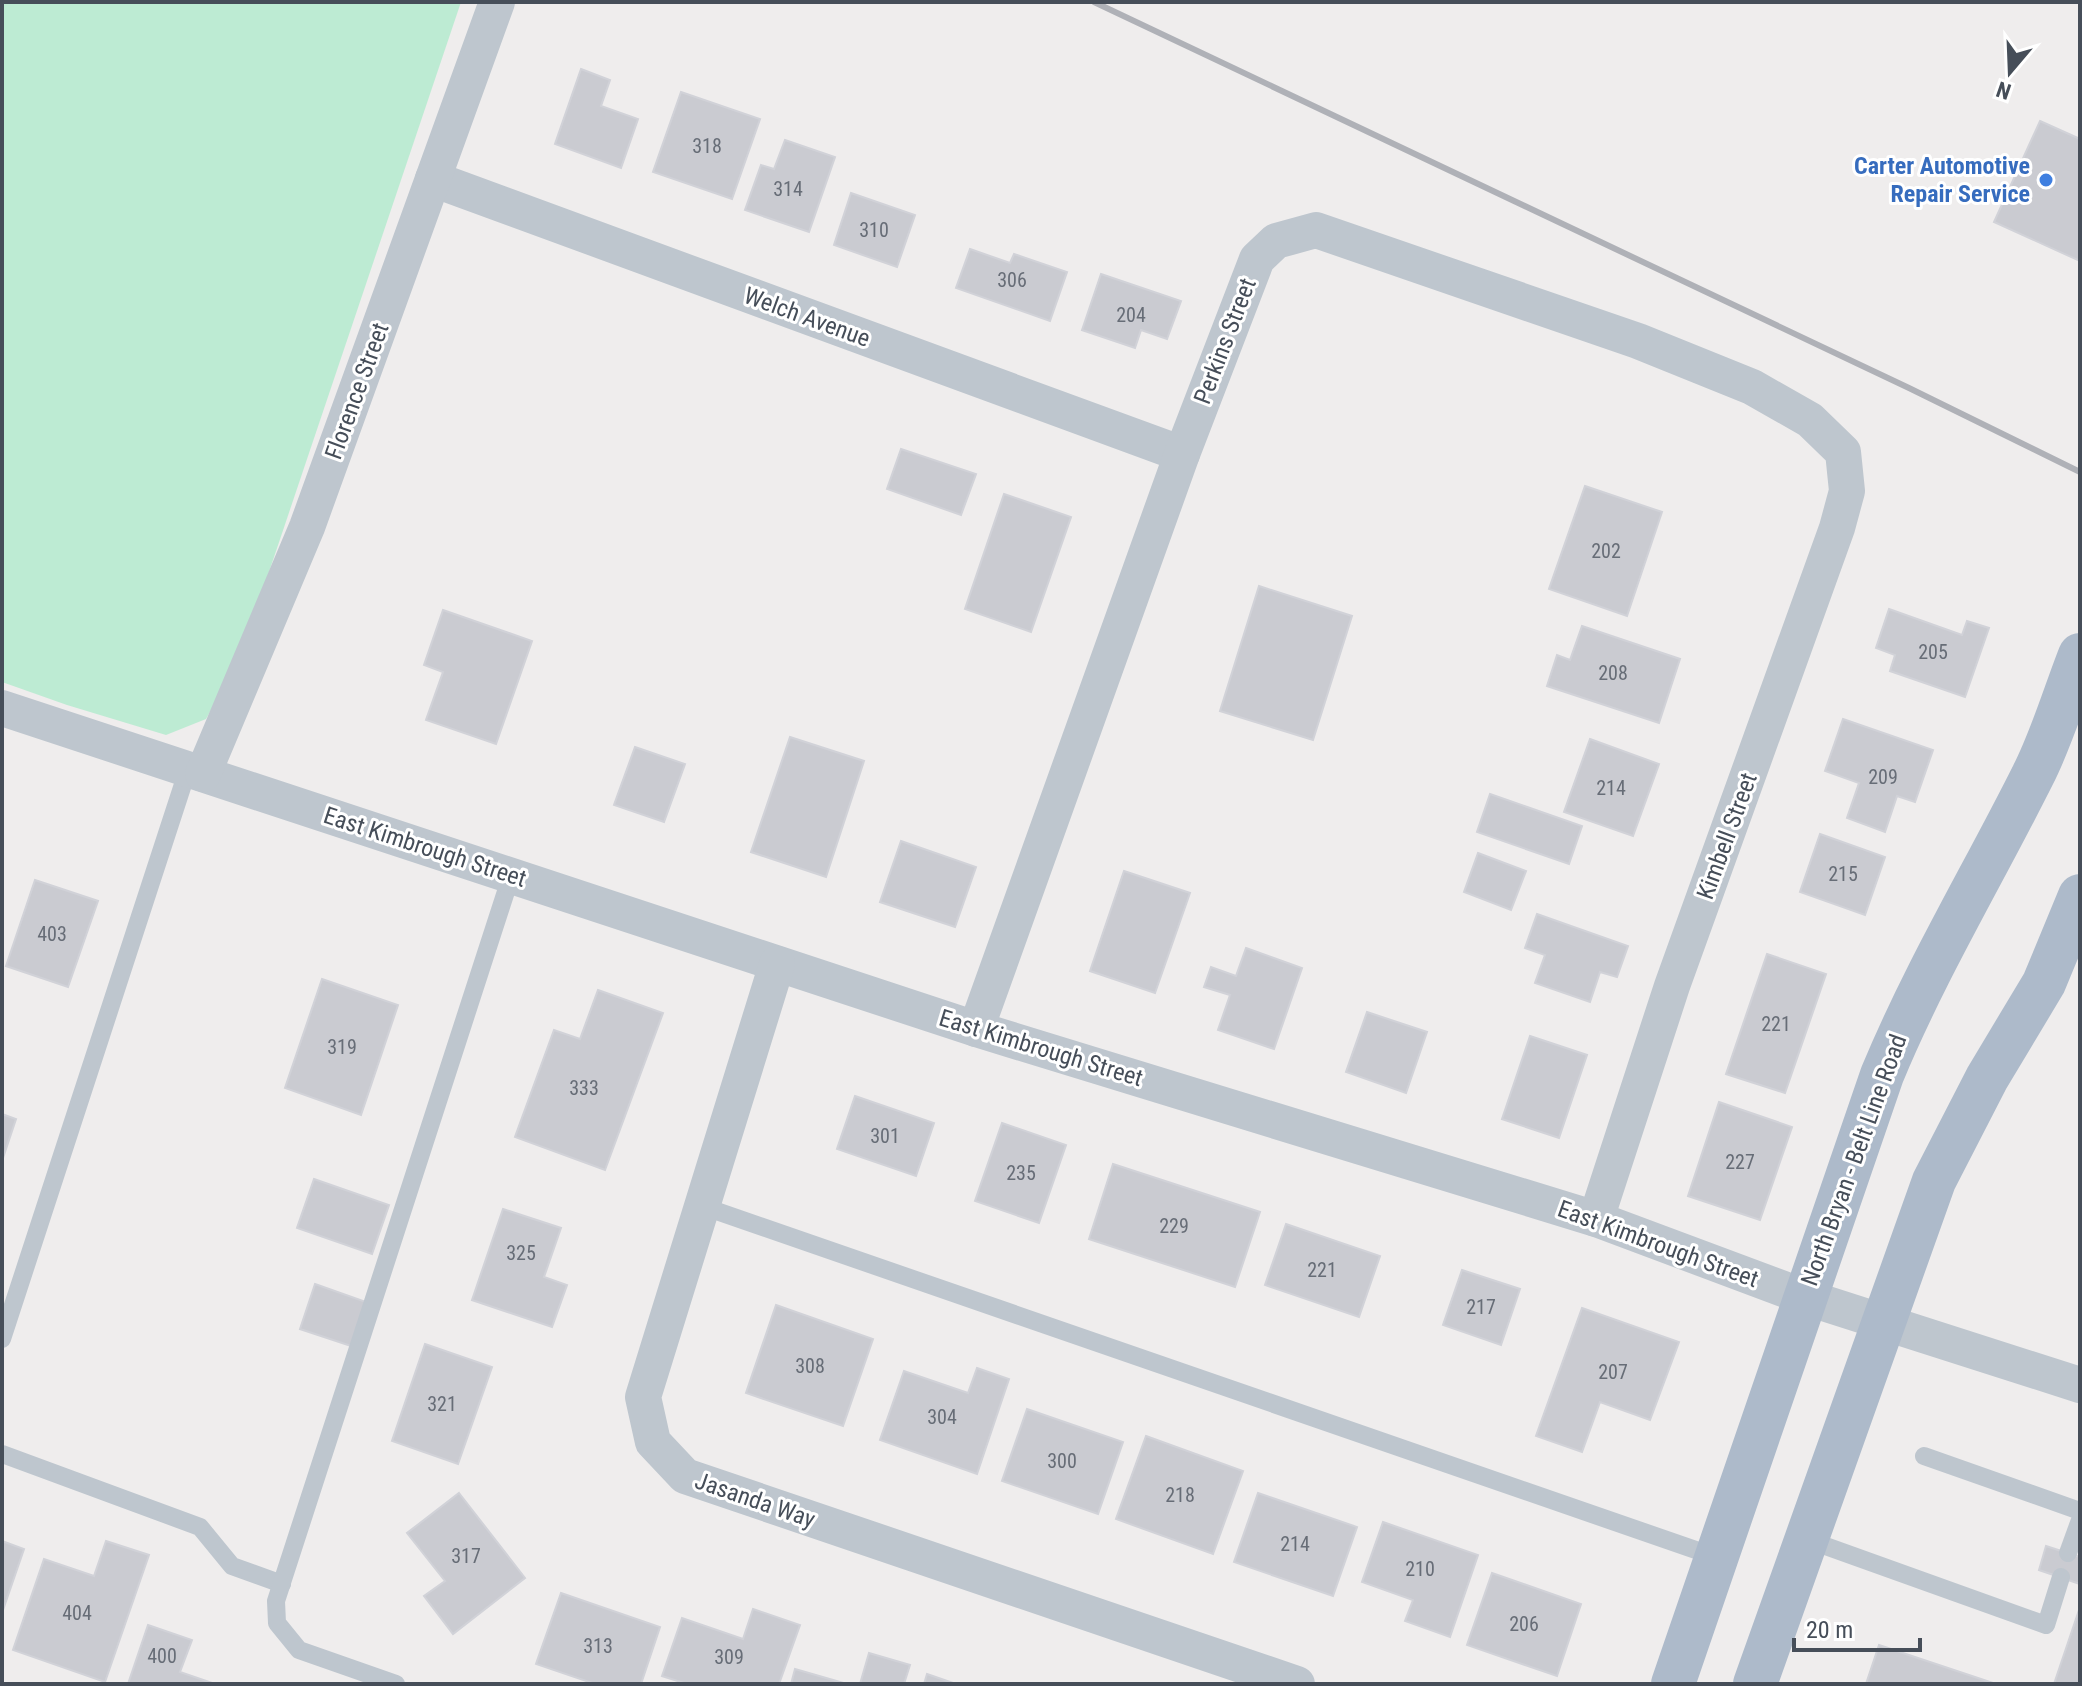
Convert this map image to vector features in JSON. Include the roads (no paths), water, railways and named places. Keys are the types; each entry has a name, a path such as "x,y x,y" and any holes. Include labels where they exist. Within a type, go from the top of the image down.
{"main road":[{"name":"North Bryan - Belt Line Road","path":"1673,1684 1882,1075 1935,960 2035,772 2080,655"},
{"path":"1755,1684 1934,1181 1987,1078 2044,983 2080,896"}],"street":[{"name":"Florence Street","path":"196,772 307,527 497,2"},
{"name":"Welch Avenue","path":"433,179 1182,454"},
{"name":"Perkins Street","path":"976,1029 1182,454 1257,259 1276,241 1316,230 1638,341 1752,387 1810,420 1843,452"},
{"name":"Kimbell Street","path":"1596,1219 1672,986 1837,528 1847,491 1843,452"},
{"name":"East Kimbrough Street","path":"2,708 976,1029 1596,1219 1805,1297 2080,1385"},
{"name":"Jasanda Way","path":"777,964 643,1397 653,1442 685,1476 1297,1684"}],"lane":[{"path":"2,1339 196,772"},
{"path":"396,1684 299,1650 277,1623 276,1601 511,876"},
{"path":"702,1206 1716,1557"},
{"path":"2,1454 200,1527 232,1566 282,1584"},
{"path":"1924,1456 2080,1511"},
{"path":"2068,1553 2080,1520"},
{"path":"1806,1539 2046,1625 2061,1577"}],"railway":[{"path":"1094,2 2080,472"}],"place":[{"name":"Carter Automotive Repair Service","path":"2046,180"}]}
